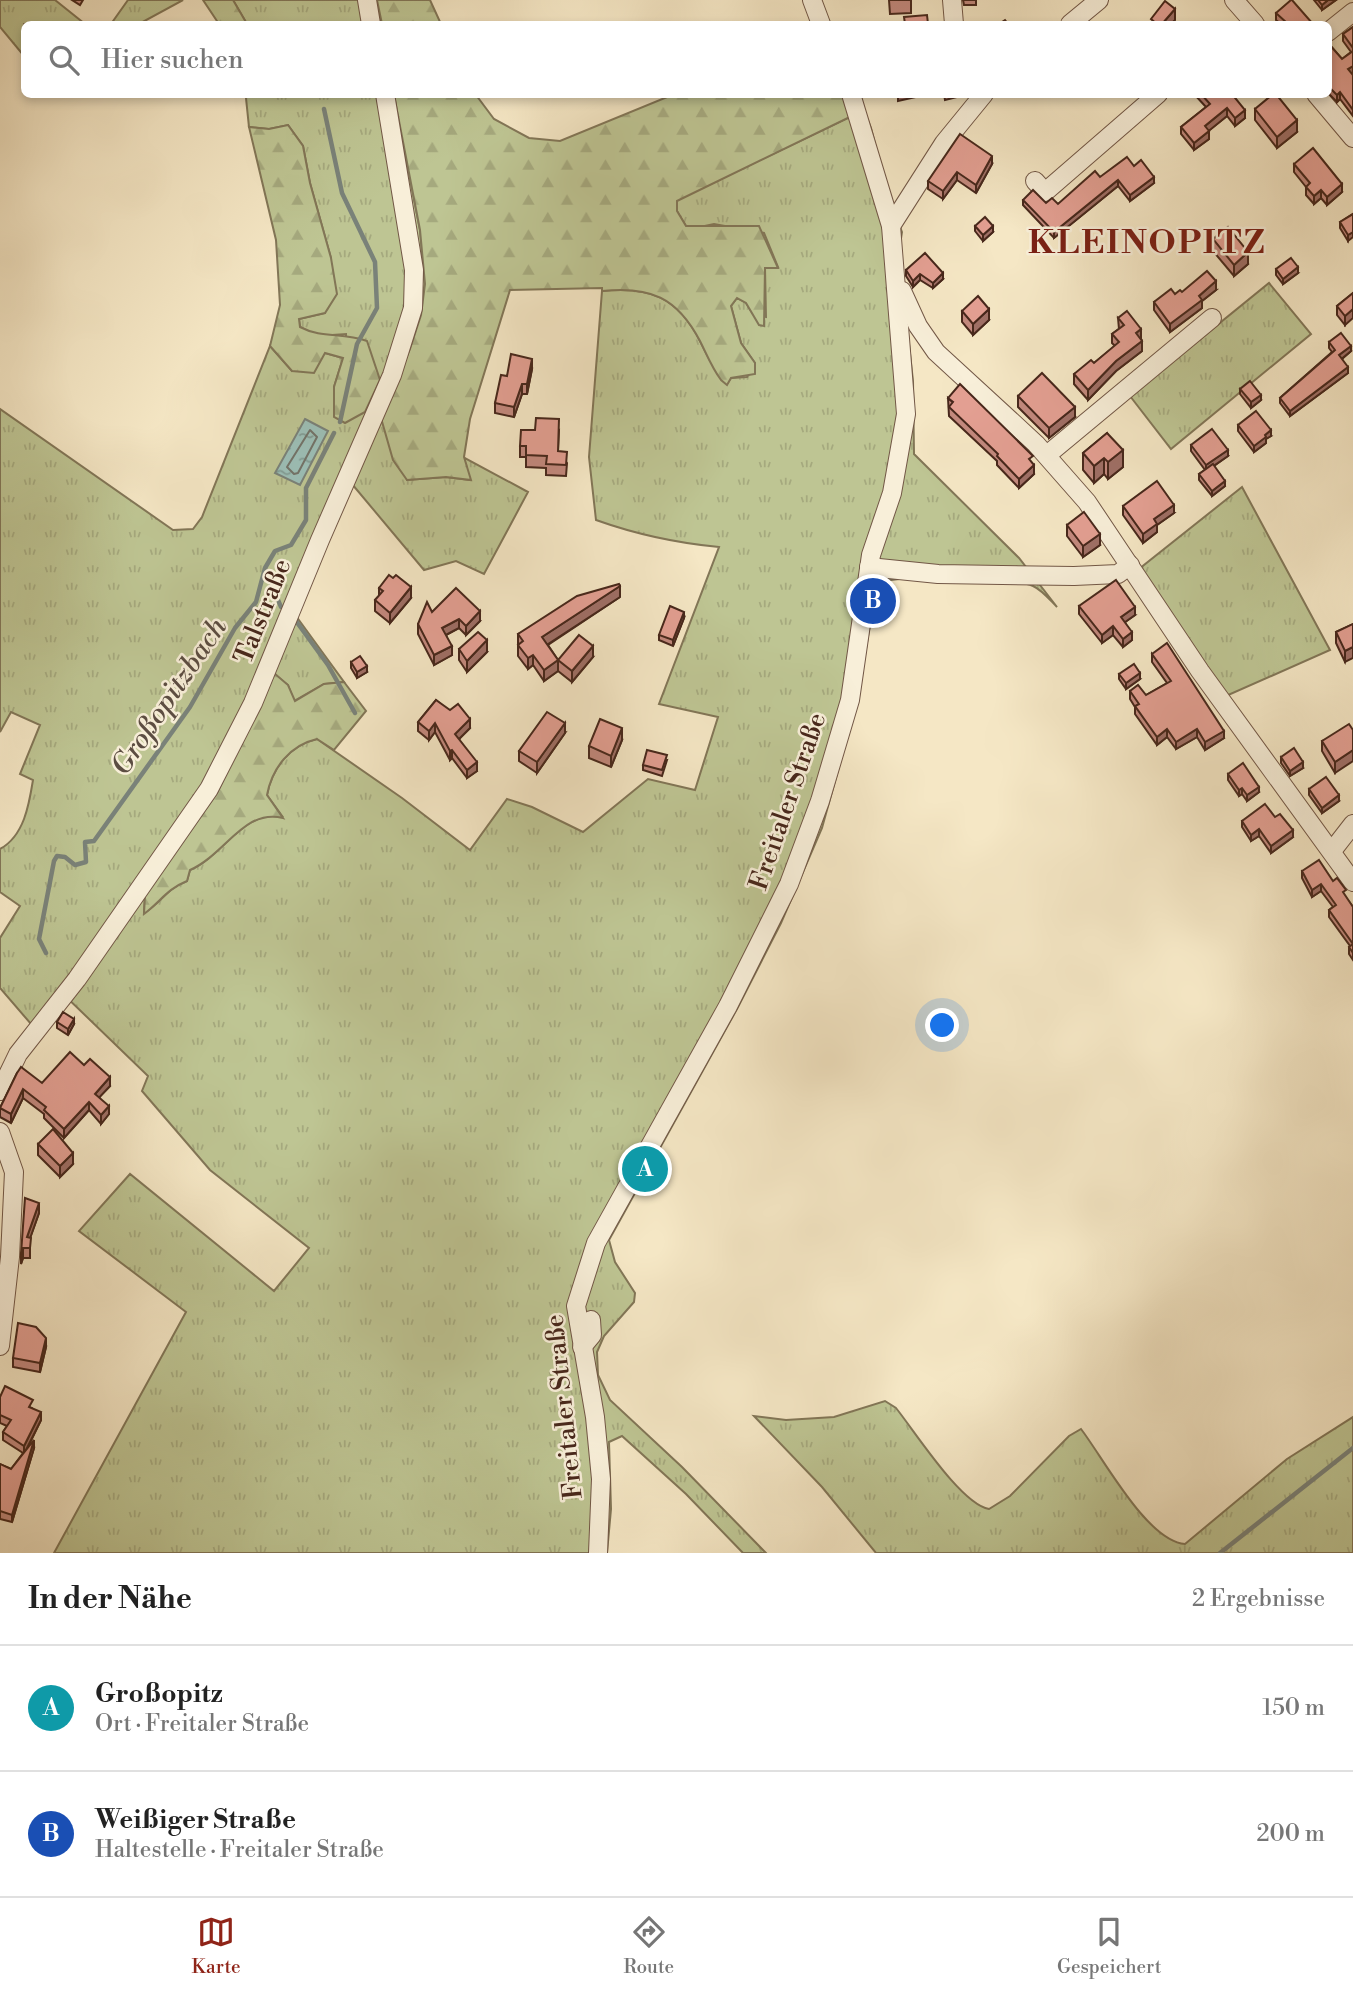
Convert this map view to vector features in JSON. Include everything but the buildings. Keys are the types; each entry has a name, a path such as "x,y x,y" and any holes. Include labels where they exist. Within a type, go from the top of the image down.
{"street":[{"path":"367,0 371,21"},
{"path":"812,0 820,21"},
{"path":"952,0 954,21"},
{"path":"1074,21 1099,0"},
{"path":"1234,0 1247,21"},
{"path":"1332,29 1353,12"},
{"name":"Talstraße","path":"0,1091 18,1054 77,979 209,789 253,703 324,530 392,375 413,308 414,270 386,98"},
{"name":"Freitaler Straße","path":"598,1553 601,1479 596,1418 576,1306 596,1243 728,1006 803,850 849,699 869,567 892,493 905,436 905,374 891,226 852,98"},
{"path":"891,226 944,143 981,98"},
{"path":"1034,181 1045,192 1153,98"},
{"path":"1319,98 1353,138"},
{"path":"897,291 902,290 918,326 936,352 963,373 1047,455 1087,502 1200,671 1353,882"},
{"path":"1047,455 1212,318"},
{"path":"869,567 938,574 1074,576 1118,574 1130,565"},
{"path":"1332,851 1353,824"},
{"path":"0,1132 15,1172 10,1257 0,1346"},
{"path":"582,1347 592,1335 591,1320"}],"green space":[{"path":"0,0 55,0 81,21 21,21 21,52 0,27"},
{"path":"128,0 183,0 144,21 113,21"},
{"path":"203,0 233,0 245,21 217,21"},
{"path":"233,0 377,0 381,21 245,21"},
{"path":"377,0 430,0 440,21 381,21"},
{"path":"246,98 395,98 420,230 425,284 421,315 389,400 407,480 446,477 470,480 463,457 528,492 484,574 456,561 424,570 352,484 296,616 344,682 324,684 294,701 288,685 274,674 217,793 145,895 144,913 173,888 187,881 190,870 213,855 244,827 268,816 282,816 267,795 273,776 284,759 298,746 317,739 402,798 470,850 507,799 532,807 583,832 648,779 695,790 718,717 659,704 719,547 657,538 596,520 589,457 602,291 634,291 661,298 683,315 727,384 731,378 747,377 755,363 741,343 731,306 737,298 746,303 753,314 766,317 765,268 778,267 764,233 714,224 686,226 677,211 677,200 854,115 857,98 871,128 888,195 902,232 899,251 913,381 914,454 1019,558 1057,607 1033,586 1005,581 963,578 903,579 888,581 878,588 858,698 822,828 781,923 737,1009 609,1240 615,1262 635,1293 634,1302 604,1336 597,1352 598,1375 610,1400 682,1467 766,1553 743,1553 686,1494 622,1436 609,1442 611,1509 607,1553 54,1553 186,1312 79,1231 130,1174 274,1291 309,1248 210,1170 142,1091 148,1076 59,990 31,1024 0,988 0,938 20,906 0,892 0,849 15,836 24,819 33,780 20,774 40,725 11,712 0,732 0,409 173,530 193,529 202,517 270,346 292,371 325,353 343,358 334,387 345,422 346,334 317,336 300,327 299,319 325,313 331,258 310,183 303,146 288,125 269,129 249,127"},
{"path":"395,98 478,98 494,119 529,138 560,141 665,98 848,98 854,115 677,201 677,211 686,226 759,226 778,268 765,268 764,326 759,325 746,303 737,298 731,306 741,343 755,363 755,374 731,378 727,385 721,380 682,314 672,305 648,293 602,291 602,288 510,290 470,419 464,457 471,480 446,477 407,480 393,460 381,418 421,315 425,284 420,230"},
{"path":"288,125 303,146 310,183 331,258 337,294 325,313 299,319 300,327 317,333 367,341 380,380 365,412 345,423 334,417 334,387 343,358 325,353 314,373 292,371 270,346 280,305 276,240 249,127 269,129"},
{"path":"1269,283 1311,334 1171,449 1130,396"},
{"path":"1242,487 1330,650 1226,696 1139,569"},
{"path":"274,673 288,685 295,701 324,684 344,682 366,711 334,750 317,739 299,746 284,759 273,776 267,795 283,818 269,817 246,826 203,863 190,870 187,881 169,892 144,914 145,895 217,793"},
{"path":"885,1401 896,1408 965,1495 989,1509 1010,1496 1069,1436 1081,1429 1141,1514 1156,1529 1185,1544 1287,1459 1353,1417 1353,1553 876,1553 822,1487 754,1416 786,1420 834,1417"}],"water":[{"path":"305,419 328,431 300,485 275,473"}],"waterway":[{"name":"Großopitzbach","path":"324,109 342,193 375,262 377,308 357,344 340,422"},
{"name":"Großopitzbach","path":"46,953 39,939 54,861 57,856 65,857 75,865 86,862 85,842 94,841 190,707 235,628 256,602 265,568 275,551 291,545 306,520 306,488 334,433"},
{"path":"265,569 281,607"},
{"path":"296,621 328,665 355,713"},
{"path":"1220,1553 1353,1448"}],"place":[{"name":"Weißiger Straße","path":"873,601"},
{"name":"Großopitz","path":"645,1169"}],"district":[{"name":"KLEINOPITZ","path":"1147,241"}]}
